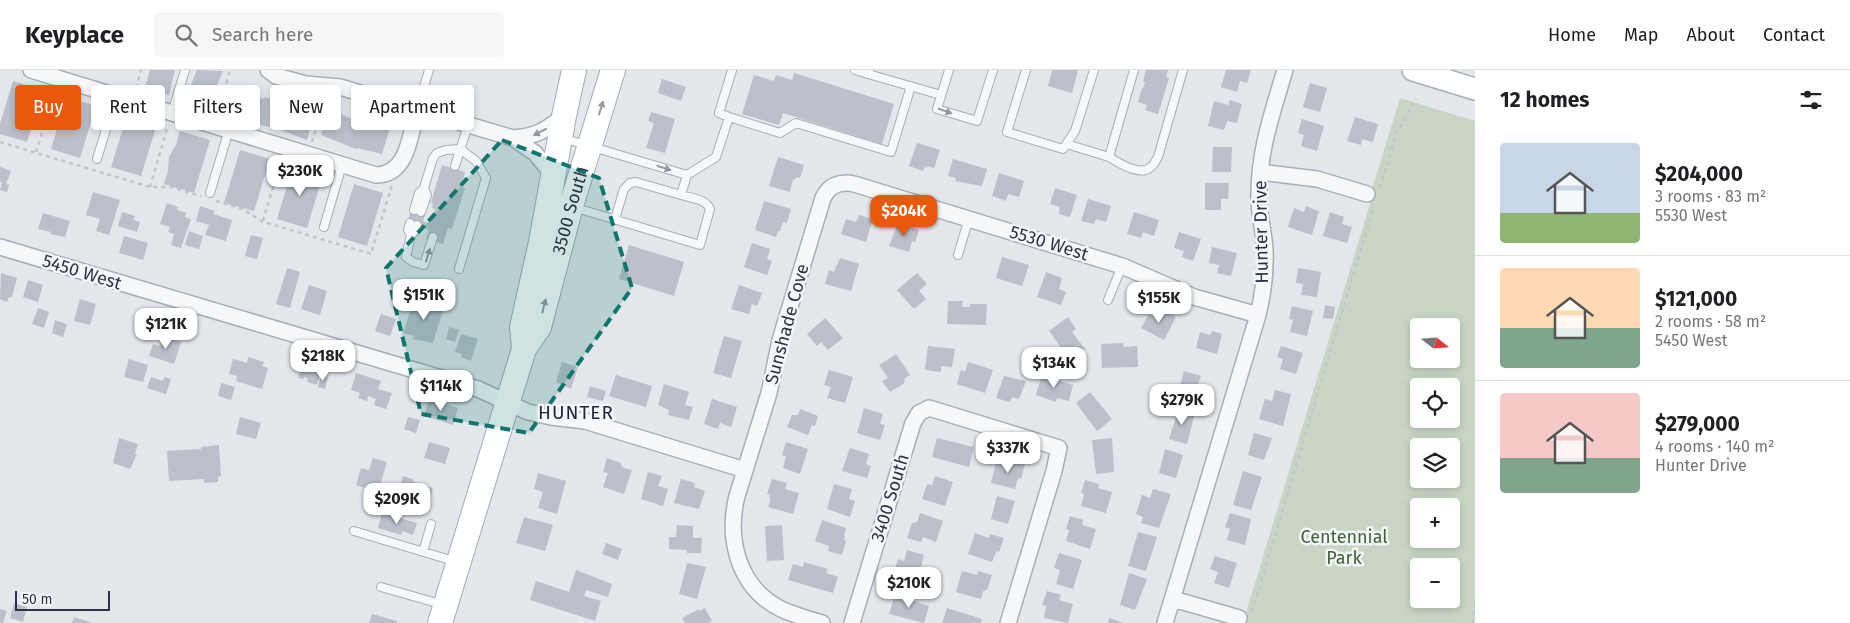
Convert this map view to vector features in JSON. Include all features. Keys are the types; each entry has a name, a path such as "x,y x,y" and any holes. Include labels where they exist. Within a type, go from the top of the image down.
{"main road":[{"name":"3500 South","path":"560,202 553,175 574,70"},
{"name":"3500 South","path":"443,614 524,349 522,326 560,202 590,146 612,70"},
{"path":"1412,70 1475,89"}],"street":[{"path":"31,70 91,88"},
{"path":"268,70 276,76 311,85 340,87 351,90"},
{"name":"Hunter Drive","path":"1165,623 1263,293 1265,262 1258,194 1260,172 1266,132 1285,70"},
{"path":"165,115 175,118"},
{"path":"474,127 513,138 535,153 553,175"},
{"path":"513,138 529,137 562,127"},
{"path":"229,130 342,165 376,174 385,174 398,167 404,158 412,130"},
{"path":"1260,172 1317,179 1373,196"},
{"name":"5530 West","path":"837,184 854,184 969,218 1122,266 1194,297 1258,315"},
{"name":"Sunshade Cove","path":"822,623 791,613 770,602 754,588 744,574 737,558 732,527 733,512 770,388 780,340 823,198 829,189 837,184"},
{"name":"5450 West","path":"0,247 478,390 528,412 585,421 745,470"},
{"name":"3400 South","path":"852,623 913,423 919,413 929,408 1059,448 1054,471 1008,623"},
{"path":"1172,599 1245,616"}],"lane":[{"path":"170,117 185,70"},
{"path":"424,85 429,70"},
{"path":"732,70 719,113 780,133 796,124 891,152 911,86"},
{"path":"855,70 868,72 941,95"},
{"path":"949,70 937,109 977,121 992,70"},
{"path":"1026,70 1007,132 1063,149 1075,131 1094,70"},
{"path":"1110,156 1134,70"},
{"path":"1068,143 1110,156 1133,169 1145,170 1151,167 1158,157 1183,70"},
{"path":"681,195 687,175 716,157 729,117"},
{"path":"562,127 590,146 687,175"},
{"path":"97,160 106,130"},
{"path":"210,193 229,130"},
{"path":"455,166 466,130"},
{"path":"418,211 427,195 424,188 433,158 437,153 460,149 476,161 486,178 459,268"},
{"path":"324,227 342,165"},
{"path":"560,202 615,219 700,245 710,209 706,203 636,182 630,183 624,189 615,219"},
{"path":"958,255 969,218"},
{"path":"414,224 408,230 411,235 406,257 413,262 424,265 433,237"},
{"path":"1108,300 1122,266"},
{"path":"423,552 431,524"},
{"path":"354,531 459,562"},
{"path":"381,587 443,614"}],"path":[{"path":"137,85 142,70"},
{"path":"226,85 230,70"},
{"path":"1245,616 1373,196 1396,134 1416,99"},
{"path":"150,187 170,117"},
{"path":"36,152 43,130"},
{"path":"312,144 316,130"},
{"path":"263,221 282,156"},
{"path":"1473,623 1475,601"}],"highlighted area":[{"path":"502,140 599,178 632,288 529,433 421,414 386,268"}],"green space":[{"name":"Centennial Park","path":"1400,98 1475,121 1475,623 1243,623 1369,207 1374,183"}],"building":[{"path":"150,70 175,70 169,95 165,94 165,85 146,85"},
{"path":"197,70 223,71 217,85 191,85"},
{"path":"1052,70 1078,70 1072,93 1048,86"},
{"path":"1146,70 1168,70 1166,77 1169,78 1158,114 1145,110 1147,105 1138,102 1145,82 1143,82"},
{"path":"1226,70 1251,70 1247,83 1240,81 1237,92 1221,87"},
{"path":"794,73 894,104 882,144 783,113 779,125 742,114 754,75 774,81 776,75 792,80"},
{"path":"662,79 686,87 681,101 658,93"},
{"path":"13,81 26,85 15,85 15,130 31,130 27,142 0,134 0,124"},
{"path":"1310,83 1327,88 1320,112 1303,107"},
{"path":"260,98 270,99 269,127 260,125"},
{"path":"1230,100 1242,104 1237,123 1227,121 1224,130 1208,126 1214,101 1228,105"},
{"path":"81,102 91,104 91,122 80,158 51,149 56,130 81,130"},
{"path":"651,112 675,119 665,153 646,148 654,123 648,121"},
{"path":"341,114 351,119 351,130 389,130 382,154 356,149 321,135 322,130 341,130"},
{"path":"1355,117 1378,124 1373,142 1362,139 1361,145 1347,141"},
{"path":"1302,119 1324,126 1317,151 1301,146 1304,135 1298,133"},
{"path":"122,130 155,130 141,176 111,167"},
{"path":"281,130 310,130 307,140"},
{"path":"180,131 210,140 194,193 164,184 168,171 169,157 176,145"},
{"path":"917,143 940,150 934,168 927,166 927,168 924,167 923,171 909,166"},
{"path":"1213,147 1232,147 1231,172 1212,172"},
{"path":"240,150 270,159 254,211 224,203"},
{"path":"778,157 804,165 800,178 796,177 795,180 793,179 790,192 769,186"},
{"path":"953,159 987,169 982,186 955,181 956,178 948,176"},
{"path":"442,165 465,172 461,187 465,188 452,229 448,228 443,244 426,239 429,230 407,223 411,210 425,215 423,221 431,223 435,209 432,208 433,204 431,203"},
{"path":"293,166 323,175 307,228 277,219"},
{"path":"0,167 11,171 6,184 9,185 7,192 0,190 2,182 0,182"},
{"path":"999,173 1024,181 1019,197 1008,194 1006,201 992,196"},
{"path":"1205,183 1229,183 1228,199 1221,199 1221,210 1205,210"},
{"path":"354,184 383,193 367,246 338,237"},
{"path":"1055,188 1077,195 1070,217 1059,214 1060,207 1050,204"},
{"path":"93,192 120,200 109,235 96,231 100,219 86,215"},
{"path":"1088,199 1111,206 1106,222 1096,219 1094,224 1081,221"},
{"path":"764,201 791,209 787,223 783,222 776,237 755,230"},
{"path":"167,203 178,207 177,210 186,213 185,217 191,219 181,248 171,245 174,234 168,232 170,227 160,224"},
{"path":"200,206 215,211 213,214 232,220 226,241 205,235 209,225 196,221"},
{"path":"1306,206 1319,211 1312,235 1288,227 1294,208 1304,212"},
{"path":"122,212 135,216 134,220 140,222 137,232 118,226"},
{"path":"1134,212 1159,220 1154,236 1143,232 1141,238 1127,234"},
{"path":"1330,212 1344,217 1342,224 1352,227 1347,243 1323,236"},
{"path":"43,213 70,221 65,237 38,229"},
{"path":"859,215 873,219 866,242 841,234 846,219 856,222"},
{"path":"898,223 919,230 915,242 912,241 909,252 889,246"},
{"path":"189,231 203,236 199,249 185,245"},
{"path":"1179,232 1201,239 1193,261 1182,257 1184,251 1174,248"},
{"path":"251,235 263,238 257,259 245,256"},
{"path":"124,236 148,243 143,260 119,253"},
{"path":"752,243 770,249 767,259 772,261 767,275 744,267"},
{"path":"629,245 684,262 674,296 619,279"},
{"path":"1212,247 1237,253 1231,276 1217,273 1219,265 1209,263"},
{"path":"1002,257 1029,265 1022,286 996,278"},
{"path":"840,258 859,264 851,291 825,284 829,270 834,272"},
{"path":"287,268 300,272 290,308 276,304"},
{"path":"1298,268 1321,272 1317,297 1301,295 1303,284 1296,283"},
{"path":"1046,272 1062,278 1059,289 1066,292 1061,305 1037,297"},
{"path":"1,273 17,278 12,297 9,297 7,302 0,299"},
{"path":"917,273 927,284 919,291 926,299 914,309 897,290"},
{"path":"28,280 43,285 38,302 23,297"},
{"path":"309,285 327,291 320,315 301,309"},
{"path":"739,285 762,293 757,306 752,304 749,314 731,309"},
{"path":"80,299 96,304 90,325 74,321"},
{"path":"414,299 444,308 433,343 413,339 414,336 403,333"},
{"path":"948,301 963,301 962,307 970,307 970,304 987,304 986,325 947,324"},
{"path":"1325,305 1335,307 1333,319 1323,318"},
{"path":"1292,306 1313,311 1307,336 1290,332 1293,320 1289,319"},
{"path":"38,308 49,312 44,328 32,324"},
{"path":"1159,308 1176,317 1164,340 1141,328 1149,314 1152,316"},
{"path":"381,314 396,319 390,336 375,331"},
{"path":"1068,317 1076,329 1072,332 1085,349 1070,360 1049,331"},
{"path":"825,318 843,338 828,350 821,342 817,346 807,334"},
{"path":"55,320 67,324 63,337 52,333"},
{"path":"449,327 459,330 455,342 446,339"},
{"path":"1212,331 1222,334 1217,354 1196,348 1200,332 1210,335"},
{"path":"461,334 478,339 471,361 461,357 462,354 455,352"},
{"path":"163,336 181,342 174,364 149,356 153,344 160,346"},
{"path":"724,336 742,341 731,378 713,373"},
{"path":"1123,343 1124,347 1137,346 1138,367 1102,368 1101,344"},
{"path":"928,346 955,349 952,367 941,366 941,372 925,370"},
{"path":"1281,346 1303,353 1296,374 1280,369 1283,359 1277,357"},
{"path":"896,354 910,375 904,379 903,384 890,392 882,381 888,378 879,365"},
{"path":"248,357 264,362 262,366 268,368 262,389 236,381 237,376 229,374 233,359 247,363"},
{"path":"129,359 148,365 143,382 124,377"},
{"path":"303,362 322,367 317,385 307,382 308,378 298,378"},
{"path":"562,362 578,367 571,389 556,382"},
{"path":"968,362 993,370 985,393 957,384 961,370 965,372"},
{"path":"829,370 853,377 845,403 827,398 831,387 824,385"},
{"path":"1184,371 1201,376 1197,387 1204,388 1200,400 1178,393"},
{"path":"356,373 381,381 378,389 392,393 386,409 374,405 376,399 368,396 367,401 358,398 360,393 351,390"},
{"path":"321,375 328,377 325,389 318,387"},
{"path":"616,375 652,386 646,407 609,396"},
{"path":"1042,375 1073,385 1069,401 1057,398 1056,402 1036,395"},
{"path":"1004,376 1026,381 1019,399 1013,397 1009,402 996,398"},
{"path":"151,377 163,381 164,377 171,379 166,394 147,388"},
{"path":"221,383 235,387 231,400 218,396"},
{"path":"664,384 689,392 685,405 693,407 689,420 668,415 669,410 658,405"},
{"path":"590,386 606,391 603,401 587,397"},
{"path":"1275,390 1291,394 1283,426 1259,419 1265,399 1272,401"},
{"path":"1090,392 1112,419 1097,431 1076,403"},
{"path":"429,399 458,408 453,425 424,416"},
{"path":"712,399 737,407 731,427 720,423 718,429 704,424"},
{"path":"864,408 883,414 880,424 885,425 880,440 857,433"},
{"path":"1179,408 1195,413 1187,444 1169,439"},
{"path":"800,409 818,416 815,426 812,425 808,435 787,427 792,415 798,415"},
{"path":"240,417 261,423 256,439 236,434"},
{"path":"408,417 420,420 416,433 404,429"},
{"path":"1254,433 1272,438 1264,460 1248,455"},
{"path":"119,438 138,444 135,454 137,454 130,469 113,463"},
{"path":"937,438 974,447 969,467 932,457"},
{"path":"1112,438 1114,472 1096,474 1092,440"},
{"path":"429,442 450,448 445,464 424,458"},
{"path":"786,442 808,449 800,474 783,468 786,456 782,455"},
{"path":"219,445 221,476 218,477 218,482 204,483 204,479 169,481 167,451 201,449 201,447"},
{"path":"850,448 869,454 866,464 871,466 867,478 842,471"},
{"path":"1165,449 1183,455 1176,478 1159,473"},
{"path":"373,458 387,462 378,492 356,485 361,468 369,470"},
{"path":"607,458 621,463 624,468 632,470 624,494 603,487 608,473 603,472"},
{"path":"1011,460 1025,464 1021,479 1019,478 1017,481 1015,489 991,483 996,462 1010,465"},
{"path":"1243,471 1262,477 1251,510 1233,505"},
{"path":"648,472 662,476 658,486 668,489 663,506 641,499"},
{"path":"538,473 566,481 557,514 538,508 543,492 534,489"},
{"path":"403,476 413,479 413,482 433,488 428,506 397,497"},
{"path":"935,476 953,482 945,506 922,499 927,484 932,485"},
{"path":"681,479 695,483 694,487 705,491 699,509 674,503"},
{"path":"772,479 787,483 785,489 799,493 793,514 768,507 771,498 767,494"},
{"path":"1085,480 1099,484 1098,488 1112,492 1106,513 1081,506 1084,494 1081,493"},
{"path":"834,484 852,489 849,499 855,501 850,517 827,509"},
{"path":"1153,489 1171,494 1159,528 1141,523 1143,517 1136,514 1142,495 1150,498"},
{"path":"997,496 1015,501 1008,524 991,519"},
{"path":"382,513 417,523 413,535 402,531 401,535 378,528"},
{"path":"920,513 943,521 936,542 923,537 921,542 907,538 912,523 917,522"},
{"path":"1230,513 1251,519 1245,545 1227,540 1230,529 1225,527"},
{"path":"1070,516 1083,520 1082,525 1096,529 1090,549 1066,541 1069,530 1066,529"},
{"path":"524,517 553,525 545,551 516,543"},
{"path":"822,520 846,528 844,540 846,541 842,555 828,551 829,546 815,541"},
{"path":"677,525 693,526 693,538 702,538 701,553 687,553 687,550 669,549 669,537 676,537"},
{"path":"782,525 784,560 767,561 765,526"},
{"path":"1138,532 1157,537 1146,571 1128,566"},
{"path":"975,533 989,538 990,534 1004,538 999,552 997,551 992,562 968,554"},
{"path":"606,543 622,549 618,560 602,554"},
{"path":"907,550 924,555 918,579 894,573 898,559 904,561"},
{"path":"1059,553 1082,560 1073,589 1056,584 1060,570 1054,568"},
{"path":"1215,556 1237,563 1229,588 1214,583 1218,572 1210,569"},
{"path":"804,562 828,569 826,573 838,577 833,593 788,580 793,564 803,567"},
{"path":"687,563 706,567 697,599 679,594"},
{"path":"576,570 612,584 608,597 586,590 584,596 601,601 595,621 530,600 536,581 569,592"},
{"path":"962,571 977,575 978,571 992,575 987,590 983,591 981,599 956,592"},
{"path":"1129,573 1147,579 1135,610 1120,605"},
{"path":"1047,591 1061,595 1059,600 1073,604 1068,623 1044,618 1046,606 1042,605"},
{"path":"895,595 929,606 924,623 889,614"},
{"path":"14,603 27,607 23,622 10,618"},
{"path":"705,608 712,621 708,623 685,623 682,618 699,609 700,611"},
{"path":"947,608 982,619 981,623 942,623"},
{"path":"0,609 7,611 3,623 0,623"},
{"path":"372,614 397,621 397,623 369,623"},
{"path":"74,617 93,623 72,623"},
{"path":"1109,618 1124,623 1108,623"}],"district":[{"name":"HUNTER","path":"576,412"}]}
